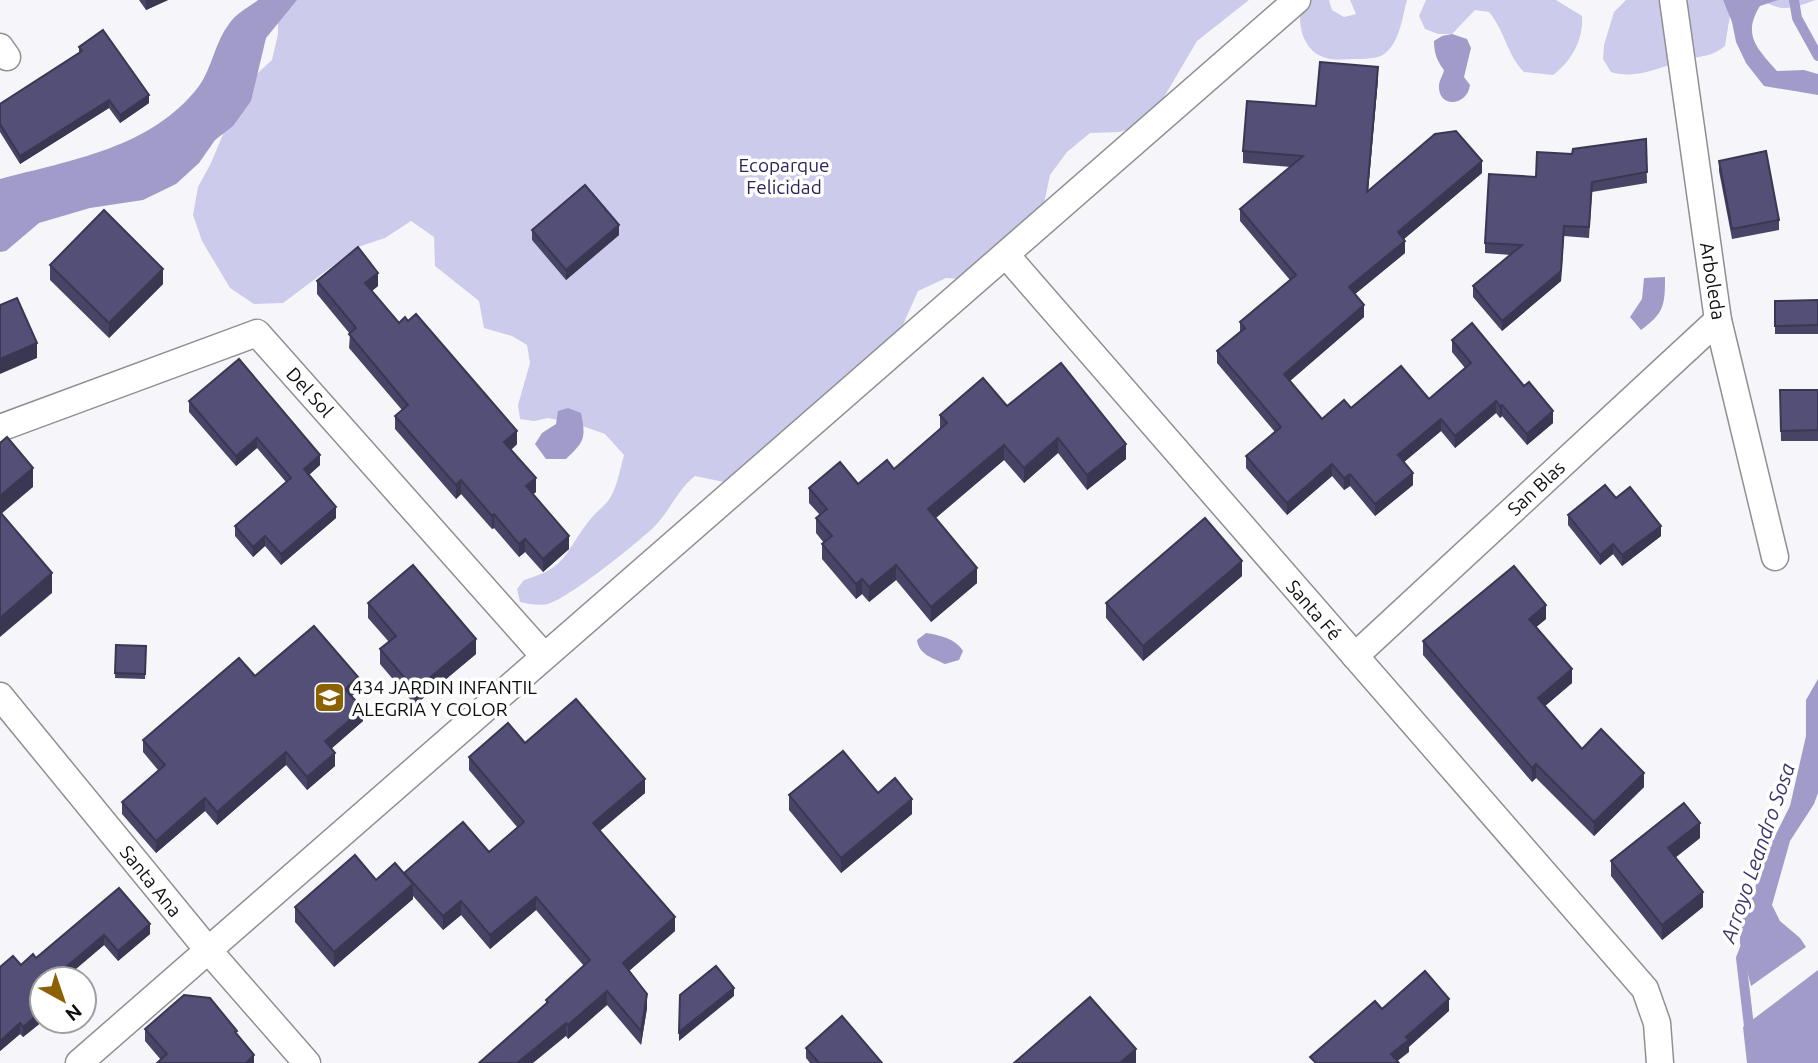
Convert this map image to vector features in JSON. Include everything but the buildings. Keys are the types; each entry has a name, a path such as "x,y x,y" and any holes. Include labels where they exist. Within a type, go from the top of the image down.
{"street":[{"path":"79,1063 1297,0"},
{"name":"Arboleda","path":"1673,0 1718,320 1775,557"},
{"name":"Santa Fé","path":"1006,255 1644,989 1657,1023 1660,1063"},
{"name":"San Blas","path":"1355,656 1718,320"},
{"name":"Del Sol","path":"0,428 257,333 544,656"},
{"name":"Santa Ana","path":"0,696 208,950 307,1063"}],"green space":[{"name":"Ecoparque Felicidad","path":"283,0 1249,0 1197,41 1157,109 1134,128 1119,132 1090,133 1067,152 1050,175 1044,204 960,279 946,278 918,291 886,363 738,482 695,476 683,488 660,521 633,545 571,592 558,600 541,605 520,602 517,589 524,580 550,570 564,557 589,521 611,496 624,455 605,434 577,424 548,418 534,421 520,419 518,405 530,363 527,345 512,336 484,328 479,301 435,266 434,237 411,221 385,238 358,247 283,303 254,304 230,288 202,241 193,215 198,187 248,82 272,60 278,34 278,8"},
{"path":"1303,0 1329,0 1332,10 1344,17 1356,14 1350,0 1407,0 1397,37 1389,50 1377,57 1339,60 1316,53 1305,40 1300,24"},
{"path":"1426,0 1556,0 1582,16 1581,33 1571,57 1553,75 1524,72 1489,12 1475,10 1452,34 1438,34 1425,29 1419,16"},
{"path":"1626,0 1735,0 1732,3 1725,46 1710,54 1648,72 1611,72 1603,59 1604,45 1614,12"},
{"path":"1761,0 1816,0 1782,8"}],"shaded area":[{"path":"258,0 297,0 266,38 251,101 233,126 215,140 199,163 176,184 143,200 90,208 39,223 6,251 0,252 0,179 108,149 158,124 180,107 199,86 229,24"},
{"path":"1723,0 1778,0 1760,6 1752,25 1754,41 1777,71 1804,70 1818,74 1818,95 1764,86 1746,63 1736,42"},
{"path":"1452,34 1467,39 1471,48 1464,77 1470,85 1468,92 1464,98 1453,102 1443,98 1440,93 1439,84 1444,70 1436,57 1434,41"},
{"path":"1665,277 1662,308 1641,330 1630,317 1642,299 1644,278"},
{"path":"568,408 581,413 582,439 566,459 546,459 535,444 542,433 556,424 558,411"},
{"path":"926,633 942,636 956,643 963,651 959,660 945,664 924,653 917,640"},
{"path":"1818,679 1818,793 1790,841 1772,905 1780,921 1800,938 1806,947 1751,986 1740,943 1740,919 1753,895 1763,860 1790,806 1806,736 1806,700"},
{"path":"1818,970 1818,1063 1747,1063 1743,1027"}],"waterway":[{"name":"Arroyo Leandro Sosa","path":"1794,0 1797,18 1818,56"},
{"name":"Arroyo Leandro Sosa","path":"1747,943 1741,958 1750,1035"}],"place":[{"name":"434 JARDIN INFANTIL ALEGRIA Y COLOR","path":"329,698"}]}
